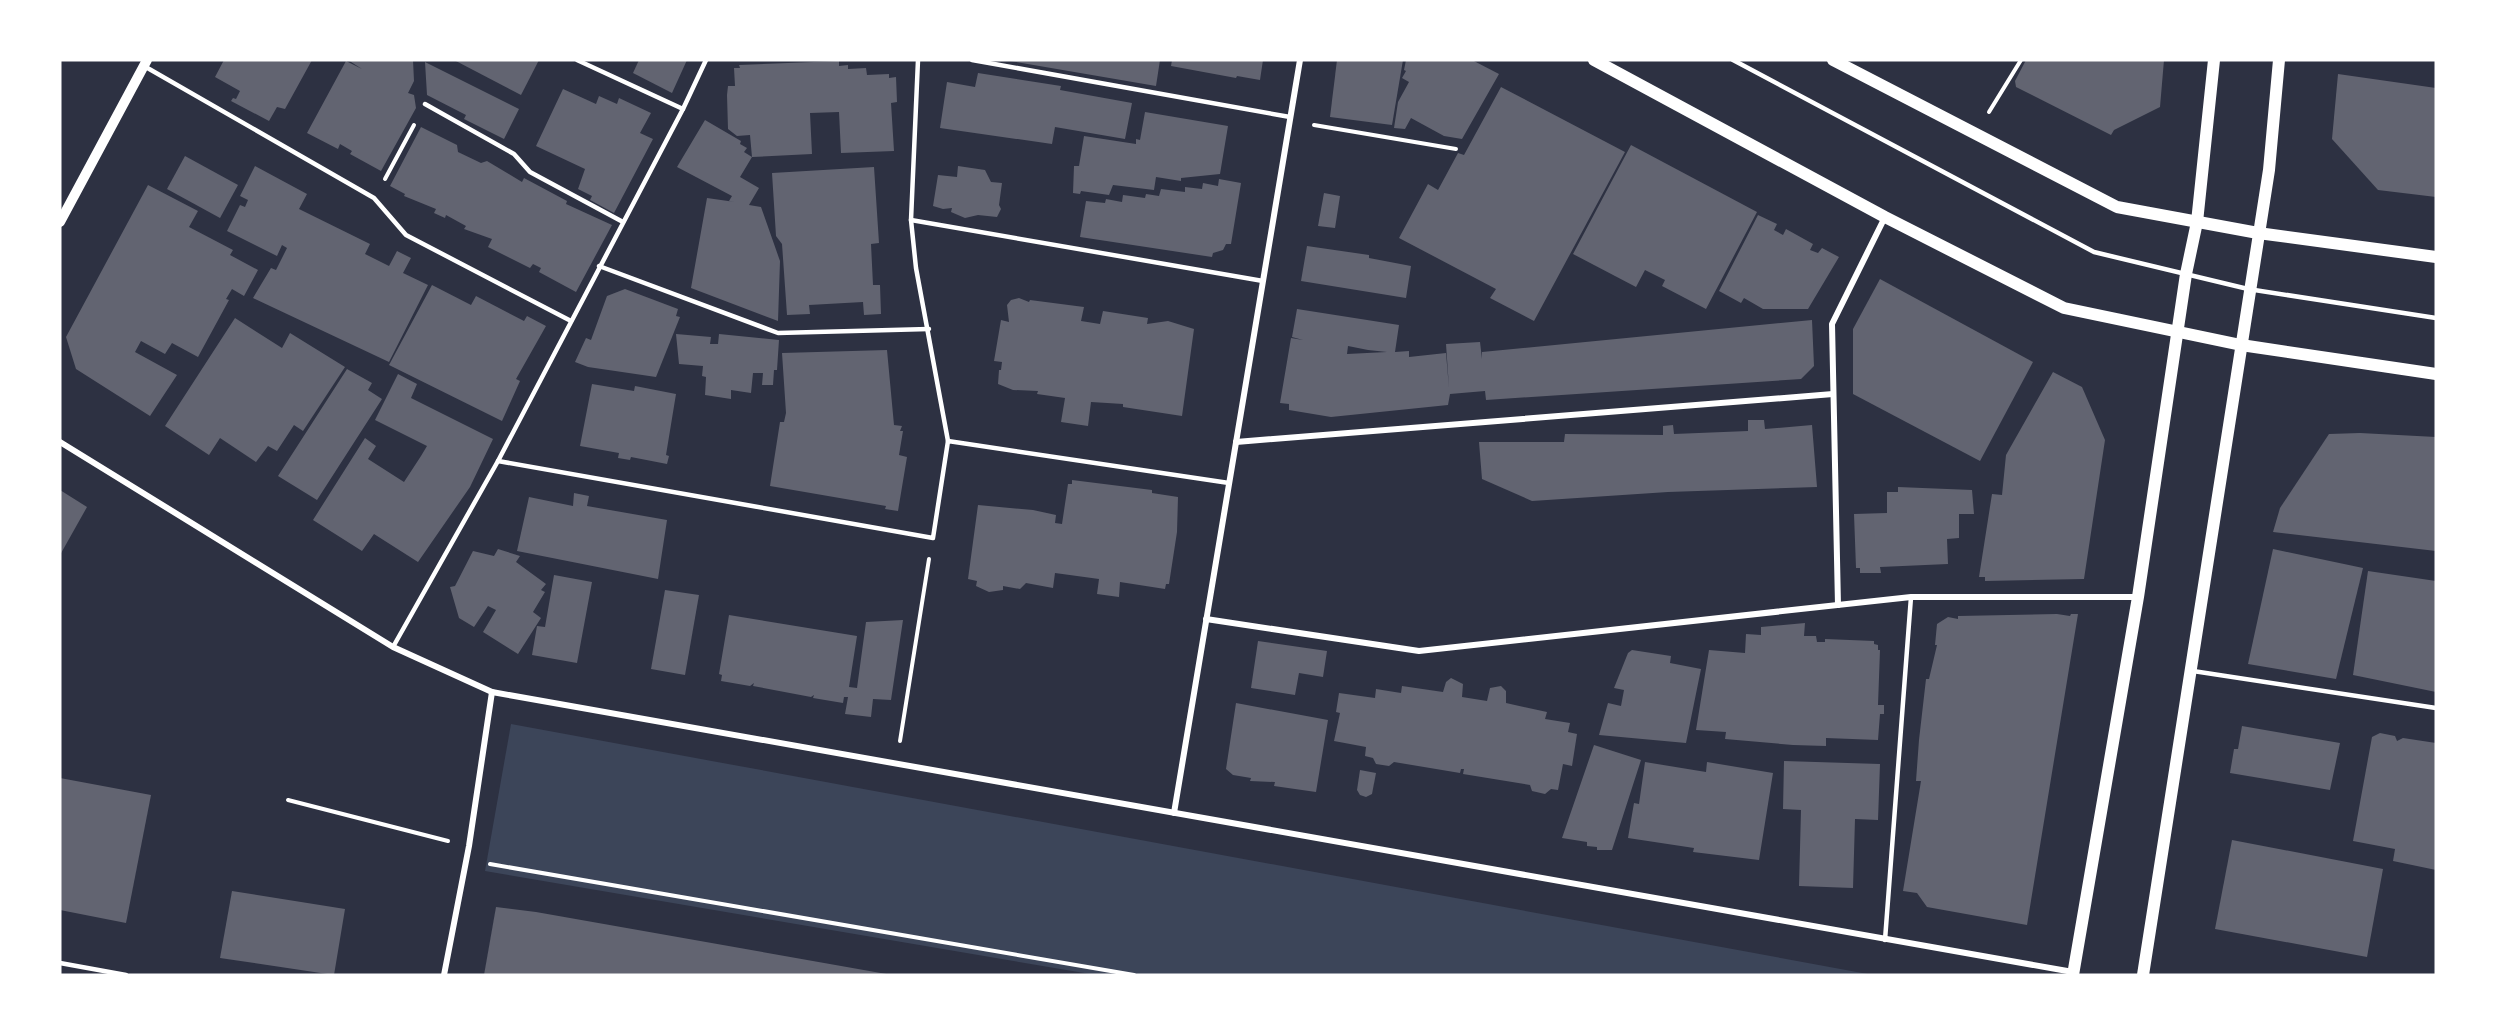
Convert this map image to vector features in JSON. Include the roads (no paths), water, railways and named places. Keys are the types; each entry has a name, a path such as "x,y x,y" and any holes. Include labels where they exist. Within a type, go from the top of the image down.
{"main road":[{"path":"1594,60 1885,217 2064,308 2241,345 2436,374"},
{"path":"1833,60 2117,207 2258,233 2436,257"},
{"path":"2073,974 2139,597 2186,274 2197,222 2214,60"},
{"path":"2143,975 2248,288 2269,170 2279,60"}],"street":[{"path":"1174,813 1300,60"},
{"path":"60,222 145,63"},
{"path":"1838,605 1832,324 1885,217"},
{"path":"1236,442 1833,394"},
{"path":"60,442 393,647 492,692 2073,974"},
{"path":"1206,620 1419,651 1911,597 2139,597"},
{"path":"444,975 469,846 492,692"}],"lane":[{"path":"577,60 683,109"},
{"path":"393,647 498,461 683,109 706,60"},
{"path":"498,461 933,538 948,441 916,268 911,220 918,60"},
{"path":"972,60 1290,117"},
{"path":"1733,60 2094,252 2248,288 2436,318"},
{"path":"145,63 374,198 406,235 571,321"},
{"path":"425,104 514,154 530,172 623,222"},
{"path":"911,220 1263,281"},
{"path":"599,266 778,333 929,329"},
{"path":"948,441 1228,483"},
{"path":"1885,940 1911,597"},
{"path":"2190,671 2436,708"},
{"path":"60,963 126,975"}]}
